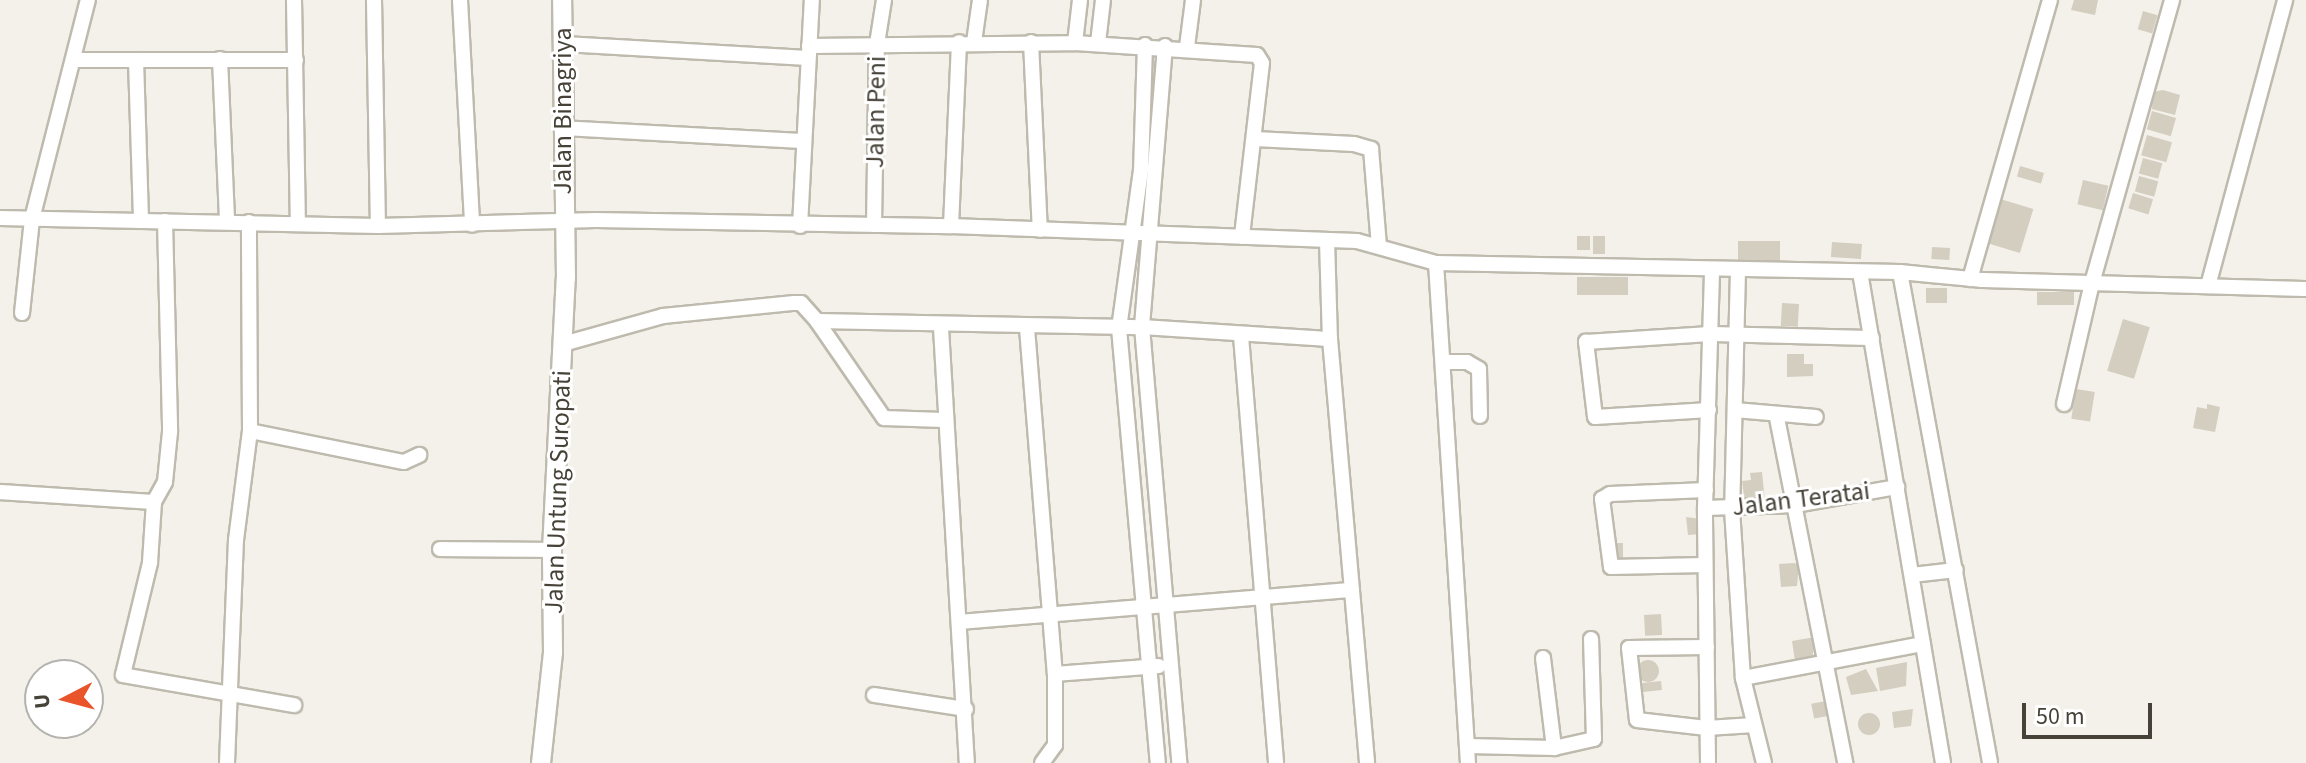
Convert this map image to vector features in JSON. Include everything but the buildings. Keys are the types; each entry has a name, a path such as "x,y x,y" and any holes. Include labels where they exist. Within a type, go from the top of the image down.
{"street":[{"path":"22,313 32,219 76,60 88,0"},
{"path":"294,0 298,223"},
{"path":"374,0 378,226"},
{"path":"460,0 472,225"},
{"name":"Jalan Binagriya","path":"562,0 564,221"},
{"path":"800,226 812,0"},
{"name":"Jalan Peni","path":"874,225 877,44 884,0"},
{"path":"951,226 966,42 980,0"},
{"path":"1075,43 1080,0"},
{"path":"1098,43 1103,0"},
{"path":"1187,47 1193,0"},
{"path":"1970,279 2050,0"},
{"path":"2064,404 2092,283 2172,0"},
{"path":"2208,286 2285,0"},
{"path":"1031,42 1040,230"},
{"path":"564,44 809,52 877,44 1098,43 1187,47 1257,55 1262,63 1242,237"},
{"path":"1145,45 1148,170 1142,327 1179,763"},
{"path":"1158,763 1119,328 1129,234 1148,170 1165,46"},
{"path":"220,59 227,222"},
{"path":"76,60 296,60"},
{"path":"136,60 141,221"},
{"path":"562,128 804,141"},
{"path":"1255,139 1354,144 1371,149 1379,246"},
{"path":"0,218 378,226 564,221 951,226 1327,240 1379,246 1436,263 1900,272 1970,279 2306,289"},
{"path":"165,221 170,432 165,482 154,502 150,563 123,675 294,705"},
{"name":"Jalan Untung Suropati","path":"541,763 553,652 552,550 563,344 564,221"},
{"path":"227,763 236,540 250,431 249,222"},
{"path":"1327,240 1330,339 1367,763"},
{"path":"1436,263 1468,763"},
{"path":"1712,270 1706,490 1718,508 1743,678 1764,763"},
{"path":"1708,763 1713,728 1705,565 1735,410 1738,270"},
{"path":"1860,272 1943,763"},
{"path":"1900,272 1990,763"},
{"path":"563,344 711,309 801,303 817,321 884,418 943,420"},
{"path":"817,321 941,328 1142,327 1241,336 1330,339"},
{"path":"941,328 943,420 960,622 967,763"},
{"path":"1027,328 1047,613 1055,674 1055,745 1042,763"},
{"path":"1709,410 1595,417 1586,342 1711,334 1872,338"},
{"path":"1241,336 1276,763"},
{"path":"1444,362 1467,362 1479,369 1480,416"},
{"path":"1735,410 1777,418 1816,417"},
{"path":"1777,418 1845,763"},
{"path":"250,431 404,462 419,455"},
{"name":"Jalan Teratai","path":"1718,508 1795,505 1897,487"},
{"path":"1705,565 1611,567 1602,499 1610,494 1706,490"},
{"path":"0,492 154,502"},
{"path":"440,549 552,550"},
{"path":"1912,575 1956,570"},
{"path":"960,622 1145,604 1261,599 1352,590"},
{"path":"1468,746 1554,748 1590,742 1597,734 1591,639"},
{"path":"1743,678 1923,644"},
{"path":"1707,647 1635,646 1628,654 1637,720 1713,728 1754,725"},
{"path":"1543,658 1554,748"},
{"path":"1055,674 1172,665"},
{"path":"874,695 966,709"}]}
